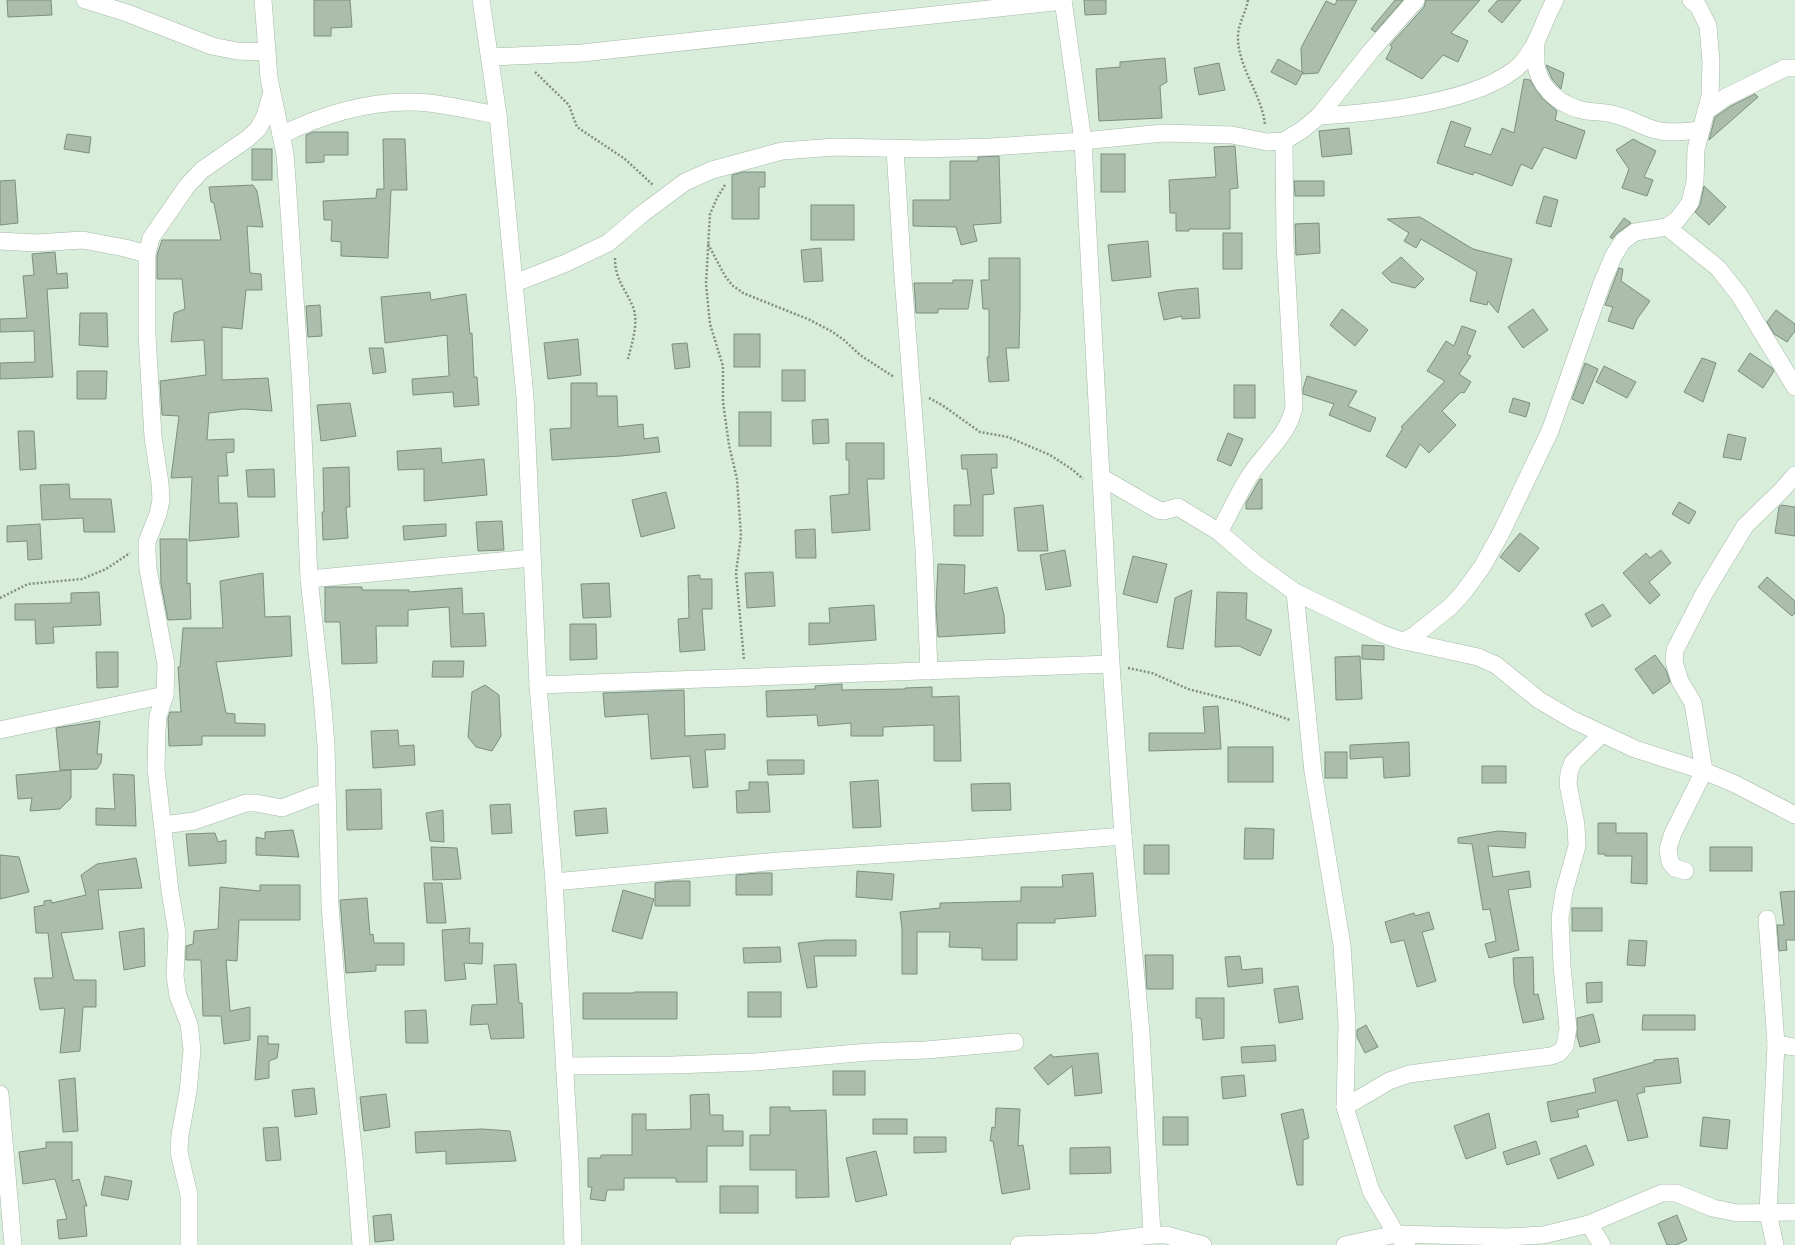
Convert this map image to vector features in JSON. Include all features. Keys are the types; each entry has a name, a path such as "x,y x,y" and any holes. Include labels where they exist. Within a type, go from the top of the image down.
{"street":[{"path":"85,0 127,13 218,48 237,51 266,52"},
{"path":"263,0 266,52 272,92 281,135 287,180 292,248 309,579 326,745 330,905 339,1019 354,1157 361,1245"},
{"path":"481,0 498,115 525,397 538,685 554,882 565,1066 573,1245"},
{"path":"490,57 582,53 1063,0 1083,141 1101,496 1123,836 1141,1033 1163,1238"},
{"path":"515,283 597,249 614,238 684,182 712,170 782,151 835,147 954,148 1083,141 1163,133 1232,135 1275,141 1302,130 1319,116 1371,51 1416,0"},
{"path":"1319,116 1392,109 1453,97 1499,80 1521,63 1536,42 1555,0"},
{"path":"1404,641 1415,635 1450,607 1463,593 1482,567 1497,540 1550,431 1614,255 1623,241 1635,232 1667,227 1677,220 1690,202 1695,182 1696,149 1710,96 1711,62 1708,26 1698,6 1691,0"},
{"path":"1536,42 1537,70 1552,95 1566,105 1629,118 1655,130 1668,132 1701,130"},
{"path":"1706,110 1726,97 1784,68 1795,68"},
{"path":"190,1245 189,1195 179,1152 180,1135 188,1092 192,1050 189,1024 178,996 175,976 176,933 156,769 158,716 165,695 167,677 166,657 148,569 147,551 148,542 158,514 160,483 153,438 148,335 147,254 151,238 187,186 202,170 247,139 258,129 265,116 272,92"},
{"path":"281,135 302,124 331,115 389,103 428,103 498,115"},
{"path":"1219,532 1247,479 1281,437 1292,418 1294,407 1285,244 1275,141"},
{"path":"895,148 924,549 929,671"},
{"path":"1667,227 1718,268 1740,296 1795,388"},
{"path":"0,241 36,244 83,240 147,254"},
{"path":"1684,871 1675,868 1670,862 1668,849 1673,833 1704,771 1692,704 1680,681 1674,662 1675,650 1705,592 1745,526 1782,490 1795,475"},
{"path":"1101,477 1158,510 1164,511 1178,507 1219,532 1256,564 1295,592 1380,633 1404,641 1478,657 1496,665 1539,700 1573,720 1635,749 1704,771 1735,784 1795,815"},
{"path":"309,579 532,558"},
{"path":"1295,592 1318,802 1342,945 1347,1024 1345,1107 1371,1191 1402,1239"},
{"path":"538,685 1111,664"},
{"path":"0,730 165,695"},
{"path":"1345,1107 1389,1082 1410,1074 1551,1056 1559,1053 1565,1046 1568,1028 1562,966 1560,918 1564,892 1577,846 1576,825 1568,784 1569,773 1573,762 1602,734"},
{"path":"163,825 194,820 246,803 256,803 282,808 313,796 326,793"},
{"path":"554,882 779,861 963,849 1123,836"},
{"path":"1767,919 1776,1044 1768,1213 1775,1245"},
{"path":"565,1066 673,1065 756,1062 869,1052 926,1050 1015,1042"},
{"path":"1776,1044 1795,1047"},
{"path":"0,1094 13,1245"},
{"path":"1345,1245 1402,1239 1543,1235 1589,1224 1662,1193 1676,1193 1713,1208 1737,1213 1795,1212"},
{"path":"1589,1224 1602,1245"},
{"path":"1019,1245 1163,1238 1203,1245"}],"path":[{"path":"1248,0 1240,21 1238,46 1265,122 1275,141"},
{"path":"519,56 568,105 576,127 625,160 666,196"},
{"path":"727,182 717,198 710,214 706,284 710,324 722,366 722,402 729,445 737,479 740,507 741,536 736,572 745,678"},
{"path":"614,238 615,269 621,287 633,308 635,320 628,359"},
{"path":"708,244 732,285 743,293 810,320 831,331 844,340 860,355 912,391 942,405 980,432 1008,438 1050,455 1073,470 1101,496"},
{"path":"0,598 28,584 82,579 106,569 128,553 147,551"},
{"path":"1111,664 1152,673 1188,689 1238,702 1282,716 1309,728"}],"building":[{"path":"7,0 51,0 52,15 8,17"},
{"path":"314,0 350,0 352,27 331,28 331,36 314,36"},
{"path":"1084,0 1106,0 1106,14 1085,15"},
{"path":"1337,0 1357,0 1318,73 1303,74 1303,72 1296,85 1271,72 1278,59 1302,72 1301,48 1326,1 1335,5"},
{"path":"1395,0 1403,0 1375,32 1371,29"},
{"path":"1426,0 1480,0 1451,33 1468,41 1458,62 1443,55 1422,79 1386,59 1392,47 1390,45 1424,7"},
{"path":"1498,0 1521,0 1502,23 1488,11"},
{"path":"1165,58 1167,82 1160,86 1162,118 1099,121 1096,69 1120,67 1120,62"},
{"path":"1219,63 1225,90 1199,95 1194,68"},
{"path":"1546,65 1564,73 1561,89 1552,79"},
{"path":"1524,79 1530,80 1542,98 1557,111 1555,120 1585,131 1576,159 1544,147 1532,169 1521,164 1512,186 1474,172 1473,175 1437,163 1451,121 1471,128 1464,146 1491,155 1502,128 1514,133"},
{"path":"1755,94 1758,97 1709,140 1715,117 1731,106"},
{"path":"1349,128 1352,154 1322,157 1319,131"},
{"path":"313,132 348,132 348,155 324,155 324,162 306,163 306,135"},
{"path":"67,134 91,137 89,153 64,149"},
{"path":"383,139 405,139 407,190 391,190 388,258 341,256 341,242 331,241 332,220 324,220 323,201 376,198 377,189 384,189"},
{"path":"1633,139 1656,151 1644,177 1653,180 1647,196 1622,188 1629,169 1616,150"},
{"path":"1235,146 1238,188 1230,189 1230,229 1189,229 1189,231 1176,231 1176,213 1170,213 1169,180 1216,177 1214,147"},
{"path":"252,149 272,149 272,180 252,180"},
{"path":"1101,154 1125,154 1125,192 1101,192"},
{"path":"999,156 1001,223 973,225 977,241 961,245 956,227 913,226 913,200 950,200 950,161 978,161 978,157"},
{"path":"743,172 765,172 765,187 759,187 759,219 732,219 732,175"},
{"path":"15,180 18,223 0,225 0,181"},
{"path":"1294,181 1324,181 1324,196 1295,196"},
{"path":"253,185 257,191 263,227 247,226 250,273 261,274 262,290 246,290 242,329 222,327 222,380 268,378 272,411 244,409 209,413 207,440 234,439 234,452 226,453 228,476 218,476 219,503 237,503 239,537 189,541 192,477 171,478 179,416 162,415 160,381 206,375 204,340 171,342 174,313 185,309 182,279 157,279 157,255 162,240 221,240 214,203 211,202 209,187"},
{"path":"1704,186 1726,207 1709,225 1695,212 1700,205"},
{"path":"1544,196 1558,200 1551,227 1536,223"},
{"path":"811,205 854,205 854,240 811,240"},
{"path":"1420,217 1473,249 1512,259 1498,313 1488,301 1487,305 1470,301 1477,272 1421,239 1416,248 1404,241 1409,233 1387,219"},
{"path":"1624,218 1631,223 1617,233 1612,239 1610,237"},
{"path":"1319,223 1320,253 1296,255 1295,224"},
{"path":"1223,233 1242,233 1242,269 1223,269"},
{"path":"1148,241 1151,277 1112,281 1108,245"},
{"path":"821,248 823,281 804,282 801,250"},
{"path":"55,252 57,274 67,273 68,288 47,289 53,377 0,379 0,363 35,362 34,331 0,332 0,319 27,318 23,276 34,275 32,254"},
{"path":"1401,257 1424,279 1415,288 1391,282 1382,273"},
{"path":"989,258 1020,258 1019,348 1006,348 1009,381 989,382 987,357 989,357 989,309 983,309 981,280 989,280"},
{"path":"1619,268 1623,269 1621,281 1650,301 1637,319 1633,329 1608,321 1613,307 1605,305"},
{"path":"953,280 973,280 968,309 938,309 938,313 916,313 914,283 953,283"},
{"path":"1198,288 1200,318 1182,319 1182,316 1164,320 1158,293"},
{"path":"430,292 431,300 466,294 470,334 472,333 474,377 477,377 479,405 454,407 453,392 413,395 412,379 449,376 447,335 385,343 381,297"},
{"path":"320,305 322,336 308,337 306,306"},
{"path":"1342,309 1368,330 1355,346 1330,325"},
{"path":"1533,309 1548,330 1523,348 1508,327"},
{"path":"1776,310 1795,324 1795,331 1787,342 1774,334 1767,322"},
{"path":"80,313 107,313 108,347 79,345"},
{"path":"1462,326 1476,331 1467,354 1471,356 1459,374 1471,382 1464,393 1461,392 1442,411 1456,425 1429,453 1420,444 1406,468 1386,456 1403,428 1401,427 1445,381 1427,371 1446,341 1454,346"},
{"path":"734,334 760,334 760,367 734,367"},
{"path":"578,339 581,375 548,379 544,343"},
{"path":"687,343 690,367 675,369 672,344"},
{"path":"369,348 383,348 386,372 373,374"},
{"path":"1750,353 1774,371 1763,388 1738,371"},
{"path":"1702,358 1716,363 1703,402 1684,392"},
{"path":"1585,363 1598,369 1583,404 1572,399"},
{"path":"1604,366 1636,382 1627,398 1596,382"},
{"path":"782,370 805,370 805,401 782,401"},
{"path":"77,371 107,371 106,399 77,399"},
{"path":"1307,376 1357,391 1348,406 1376,418 1370,432 1329,415 1334,404 1303,394"},
{"path":"571,383 597,383 597,396 617,396 618,427 643,424 644,439 658,437 660,452 552,460 550,429 571,428"},
{"path":"1234,385 1255,385 1255,418 1234,418"},
{"path":"1513,398 1530,403 1526,417 1509,412"},
{"path":"350,403 356,436 321,441 317,405"},
{"path":"739,412 771,412 771,446 739,446"},
{"path":"828,419 829,443 813,444 812,420"},
{"path":"18,431 34,431 36,469 20,470"},
{"path":"1228,433 1243,439 1231,466 1217,460"},
{"path":"1728,434 1746,438 1741,460 1723,457"},
{"path":"846,443 884,443 884,479 867,479 870,530 832,533 830,496 849,494 849,460 846,460"},
{"path":"441,448 442,463 484,459 487,495 424,501 424,469 398,470 397,451"},
{"path":"997,454 997,468 991,468 994,494 983,495 983,536 954,536 954,505 971,505 967,469 962,469 961,455"},
{"path":"349,467 350,507 346,507 348,538 323,540 323,468"},
{"path":"274,469 275,497 248,497 246,470"},
{"path":"1260,479 1262,479 1262,509 1246,509 1246,503"},
{"path":"69,484 70,499 111,499 115,532 84,532 83,518 42,520 40,485"},
{"path":"666,492 675,528 641,537 632,500"},
{"path":"1679,502 1696,512 1689,524 1672,514"},
{"path":"1043,505 1048,551 1018,551 1014,508"},
{"path":"1781,505 1795,507 1795,536 1775,533 1779,507"},
{"path":"502,521 504,550 478,551 476,522"},
{"path":"40,524 42,559 28,560 27,541 7,542 7,526"},
{"path":"446,524 446,536 404,540 403,526"},
{"path":"815,529 816,558 796,558 795,530"},
{"path":"1520,533 1539,548 1519,572 1500,557"},
{"path":"160,539 187,539 187,584 190,583 191,619 168,620 161,584"},
{"path":"1065,550 1071,586 1046,590 1040,555"},
{"path":"1661,550 1671,563 1649,582 1660,595 1650,604 1623,573 1646,553 1650,558"},
{"path":"1133,556 1167,564 1157,603 1123,594"},
{"path":"938,564 965,565 964,594 997,587 1004,615 1005,633 938,637 936,607"},
{"path":"773,572 775,606 747,608 745,573"},
{"path":"263,573 265,617 290,616 292,656 216,662 226,713 235,714 235,723 265,724 265,736 202,736 202,745 169,746 168,718 170,712 181,712 178,667 180,667 183,628 223,628 220,581"},
{"path":"700,575 700,579 712,579 712,609 702,609 705,650 680,652 678,619 689,618 688,576"},
{"path":"1767,577 1795,601 1795,613 1792,616 1758,587"},
{"path":"609,583 611,617 583,618 581,584"},
{"path":"325,587 362,587 362,590 409,590 409,592 462,588 463,614 484,613 486,646 451,647 449,607 408,610 408,626 376,626 377,663 342,664 340,622 325,622"},
{"path":"1192,590 1183,649 1167,647 1175,598"},
{"path":"99,592 101,625 53,627 54,643 36,644 35,620 15,620 15,604 71,603 71,593"},
{"path":"1217,592 1247,593 1246,619 1272,630 1260,656 1239,646 1215,647"},
{"path":"1603,604 1611,616 1592,627 1585,614"},
{"path":"874,605 876,640 809,645 809,623 830,623 829,608"},
{"path":"570,624 596,624 597,659 570,660"},
{"path":"1362,645 1384,646 1384,660 1362,659"},
{"path":"96,652 118,652 118,687 97,688"},
{"path":"1655,655 1666,670 1670,682 1653,694 1635,669"},
{"path":"1360,656 1362,699 1336,700 1335,657"},
{"path":"433,661 464,661 463,677 432,677"},
{"path":"842,684 842,690 932,687 932,697 959,696 961,761 934,761 934,725 883,727 883,736 851,736 851,723 818,726 817,715 767,717 766,691 816,689 815,686"},
{"path":"485,685 499,695 501,736 492,751 476,747 468,737 472,692"},
{"path":"684,690 685,736 725,734 725,749 705,750 708,787 693,788 690,756 651,759 648,714 605,717 603,693"},
{"path":"1218,706 1221,749 1149,751 1149,733 1205,733 1203,707"},
{"path":"100,721 97,754 102,754 101,763 97,769 60,770 56,728"},
{"path":"398,730 399,746 414,745 415,765 373,768 371,731"},
{"path":"1409,742 1410,776 1384,778 1383,757 1350,759 1350,745"},
{"path":"1228,747 1273,747 1273,782 1228,782"},
{"path":"1325,752 1347,752 1347,778 1325,778"},
{"path":"767,760 804,760 804,774 768,775"},
{"path":"1482,766 1506,766 1506,783 1482,783"},
{"path":"71,770 71,798 60,809 30,811 32,798 18,799 16,775"},
{"path":"113,774 134,775 136,826 96,825 96,808 115,809"},
{"path":"878,780 881,827 853,828 850,782"},
{"path":"749,782 768,782 770,812 737,813 736,791 749,790"},
{"path":"1010,783 1011,810 972,811 971,784"},
{"path":"381,789 382,829 347,830 346,790"},
{"path":"510,804 512,833 492,834 490,805"},
{"path":"606,808 608,833 576,836 574,811"},
{"path":"443,810 444,842 430,841 426,813"},
{"path":"1598,823 1616,823 1616,833 1647,833 1647,884 1631,883 1632,856 1605,856 1605,854 1598,854"},
{"path":"1245,828 1274,829 1273,859 1244,859"},
{"path":"293,830 299,857 256,855 256,837 265,839 265,832"},
{"path":"1498,831 1526,833 1525,848 1488,846 1493,877 1529,871 1531,887 1508,890 1519,950 1489,958 1485,944 1496,941 1490,909 1483,910 1472,844 1458,843 1458,838"},
{"path":"215,833 218,842 226,840 226,863 189,866 186,834"},
{"path":"1144,845 1169,845 1169,874 1144,874"},
{"path":"431,847 457,848 461,879 433,880"},
{"path":"1710,847 1752,847 1752,871 1710,871"},
{"path":"0,855 19,857 29,892 0,899"},
{"path":"136,858 142,888 98,890 103,929 61,933 74,980 96,980 96,1007 83,1007 80,1051 60,1053 65,1008 40,1010 34,978 53,978 48,933 36,933 34,907 44,905 44,901 51,900 52,903 86,895 81,875 97,864"},
{"path":"857,871 894,874 892,900 856,897"},
{"path":"772,873 772,895 736,895 736,875"},
{"path":"1093,873 1096,916 1055,919 1055,923 1017,923 1017,960 982,960 982,948 949,947 950,932 917,932 917,974 902,974 902,929 900,912 940,908 940,903 1021,901 1021,887 1063,887 1062,875"},
{"path":"690,881 690,906 655,906 655,883"},
{"path":"424,883 442,883 446,923 427,923"},
{"path":"260,885 300,885 300,920 239,920 237,961 226,960 230,1011 250,1007 250,1040 224,1044 221,1016 203,1016 201,960 186,960 186,946 193,944 194,931 218,929 220,887 260,891"},
{"path":"623,890 654,899 642,939 612,931"},
{"path":"1795,891 1795,940 1786,940 1787,950 1779,951 1777,925 1784,925 1780,892"},
{"path":"367,898 370,935 373,934 374,943 404,943 404,965 376,965 376,971 346,973 340,900"},
{"path":"1572,908 1602,908 1602,931 1572,931"},
{"path":"1429,912 1434,929 1422,932 1436,981 1417,987 1404,940 1391,943 1385,922 1414,913 1415,916"},
{"path":"144,928 145,966 124,970 119,932"},
{"path":"470,928 469,943 483,943 482,964 464,963 466,979 445,981 442,930"},
{"path":"826,940 856,940 856,956 814,956 817,987 807,988 798,943"},
{"path":"1629,940 1647,941 1645,966 1627,965"},
{"path":"780,947 781,962 744,963 743,948"},
{"path":"1145,955 1173,955 1173,989 1147,989"},
{"path":"1240,956 1242,970 1262,968 1263,983 1228,987 1225,957"},
{"path":"1533,957 1534,995 1538,994 1544,1019 1523,1023 1514,983 1513,958"},
{"path":"516,964 519,1003 522,1003 524,1038 491,1039 488,1024 470,1025 472,1005 497,1004 494,965"},
{"path":"1602,982 1602,1002 1587,1003 1586,983"},
{"path":"1298,986 1303,1019 1279,1023 1274,989"},
{"path":"677,992 677,1019 583,1019 583,993"},
{"path":"748,992 781,992 781,1017 748,1017"},
{"path":"1196,998 1224,998 1224,1038 1203,1040 1201,1018 1196,1018"},
{"path":"426,1010 428,1043 406,1043 405,1011"},
{"path":"1593,1014 1600,1042 1580,1047 1577,1036 1577,1018"},
{"path":"1643,1015 1695,1015 1695,1030 1642,1030"},
{"path":"1366,1025 1378,1047 1365,1053 1357,1037 1357,1030"},
{"path":"258,1036 268,1036 268,1044 279,1044 277,1058 269,1061 269,1078 255,1080"},
{"path":"1275,1045 1276,1061 1242,1063 1241,1047"},
{"path":"1098,1053 1102,1093 1075,1096 1072,1066 1048,1085 1034,1068 1051,1054 1053,1057"},
{"path":"1678,1058 1681,1083 1644,1087 1645,1092 1637,1094 1648,1137 1628,1141 1617,1100 1577,1110 1579,1117 1551,1122 1547,1102 1596,1092 1593,1079 1654,1062 1654,1060"},
{"path":"833,1071 865,1071 865,1095 833,1095"},
{"path":"1244,1075 1246,1096 1223,1099 1221,1077"},
{"path":"75,1078 78,1131 63,1132 59,1080"},
{"path":"314,1088 317,1114 295,1117 292,1090"},
{"path":"386,1094 390,1127 364,1131 360,1097"},
{"path":"709,1094 710,1115 723,1115 723,1131 743,1131 743,1146 707,1146 707,1182 676,1182 676,1178 624,1178 624,1190 607,1190 605,1201 590,1199 592,1187 588,1187 588,1158 601,1158 601,1155 632,1155 632,1114 646,1114 646,1130 691,1129 690,1095"},
{"path":"770,1107 790,1107 790,1111 826,1110 829,1197 796,1198 796,1170 750,1170 750,1135 770,1135"},
{"path":"996,1108 1020,1109 1018,1146 1023,1145 1030,1189 1002,1194 993,1141 990,1141 992,1127 995,1128"},
{"path":"1303,1109 1309,1138 1303,1140 1303,1185 1297,1185 1281,1114"},
{"path":"1489,1113 1496,1148 1466,1159 1454,1126"},
{"path":"1163,1117 1188,1117 1188,1145 1163,1145"},
{"path":"1703,1117 1730,1120 1727,1149 1700,1146"},
{"path":"873,1119 907,1119 907,1134 873,1134"},
{"path":"278,1127 281,1160 266,1161 263,1128"},
{"path":"482,1129 510,1131 516,1161 446,1164 446,1151 416,1153 415,1132"},
{"path":"914,1137 946,1137 946,1152 914,1153"},
{"path":"1536,1141 1540,1154 1507,1165 1503,1152"},
{"path":"46,1142 72,1142 72,1181 79,1179 87,1206 84,1206 87,1236 59,1239 57,1220 67,1219 55,1179 23,1184 19,1152 46,1148"},
{"path":"1586,1145 1594,1165 1558,1179 1550,1159"},
{"path":"1110,1147 1111,1173 1070,1174 1070,1148"},
{"path":"876,1151 887,1195 856,1202 846,1158"},
{"path":"105,1176 132,1181 128,1200 101,1195"},
{"path":"720,1186 758,1186 758,1213 720,1213"},
{"path":"391,1214 394,1240 375,1242 373,1216"},
{"path":"1677,1215 1687,1240 1676,1245 1667,1245 1658,1223"}]}
